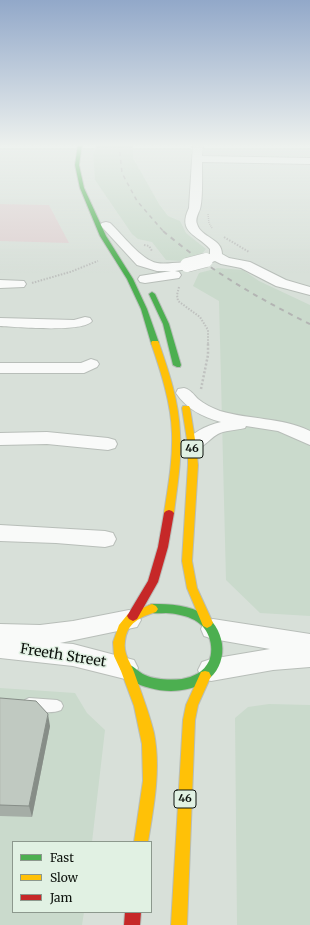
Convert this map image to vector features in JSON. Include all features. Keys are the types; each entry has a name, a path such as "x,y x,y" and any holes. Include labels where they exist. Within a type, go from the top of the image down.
{"main road":[{"name":"46","path":"82,187 103,236 130,279 144,309 165,371 174,415 176,434 170,504 163,548 153,582 131,618 120,632 118,643 119,656 126,669 146,728 150,751 149,786 141,841"},
{"name":"46","path":"92,210 106,225 144,277 166,324 178,371"},
{"path":"130,279 144,277"},
{"name":"46","path":"179,925 189,720 192,705 218,651 216,637 192,588 187,561 193,465 192,446 183,389"},
{"path":"131,618 152,609 174,609 195,614 210,626"},
{"path":"126,669 133,675 146,681 172,686 182,684 208,673"},
{"path":"132,925 133,913"}],"street":[{"path":"196,187 195,208 204,229 221,256 245,265 281,283 310,291"},
{"path":"106,225 142,262 150,265 185,271"},
{"path":"155,299 157,293 165,283 185,271 221,256 252,262 276,275 310,286"},
{"path":"144,277 185,271"},
{"path":"0,284 18,284"},
{"path":"0,322 76,324 85,321"},
{"path":"0,368 84,368 91,364"},
{"path":"183,389 191,401 206,412 225,418 286,428 310,439"},
{"path":"192,446 200,437 213,429 252,422"},
{"path":"0,439 47,438 108,444"},
{"path":"0,533 105,539"},
{"name":"Freeth Street","path":"0,634 40,635 73,631 131,618"},
{"path":"210,626 310,645"},
{"name":"Freeth Street","path":"0,647 73,655 126,669"},
{"path":"208,673 273,659 310,656"}],"lane":[{"path":"14,704 57,706"}],"path":[{"path":"208,211 209,223 214,230"},
{"path":"220,234 249,253"},
{"path":"18,284 36,283 98,261"},
{"path":"185,271 177,295 178,299 202,319 208,333 208,356 201,392"}],"shaded area":[{"path":"100,187 149,187 168,216 180,221 186,233 206,249 200,256 182,261 166,260 152,242 138,239 132,234"},
{"path":"0,204 49,205 69,243 0,241"},
{"path":"218,268 243,270 259,281 310,305 310,616 260,613 226,580 219,301 193,286 199,273"},
{"path":"0,688 75,693 87,713 105,730 92,841 12,841 12,913 84,913 82,925 0,925"},
{"path":"269,704 310,705 310,925 237,925 235,718 248,707"}],"building":[{"path":"0,698 36,701 48,714 29,806 0,805"}],"railway":[{"path":"130,187 137,201 163,231"},
{"path":"163,231 215,270 271,304 310,324"}],"traffic: fast":[{"path":"82,187 103,236 130,279 144,309 155,343"},
{"path":"152,294 166,324 177,365"},
{"path":"126,668 136,677 145,681 158,684 175,685 198,680 203,677 214,664 217,648 216,640 213,632 202,619 185,611 152,609"}],"traffic: slow":[{"path":"155,343 169,391 176,432 175,467 169,513"},
{"path":"186,408 192,446 193,465 187,561 192,588 207,623"},
{"path":"126,668 122,662 119,649 120,635 123,628 132,617 141,612 152,609"},
{"path":"127,670 148,734 150,756 148,793 141,841"},
{"path":"179,925 189,720 192,705 205,676"}],"traffic: jam":[{"path":"133,616 153,582 163,547 169,513"},
{"path":"132,925 133,913"}]}
